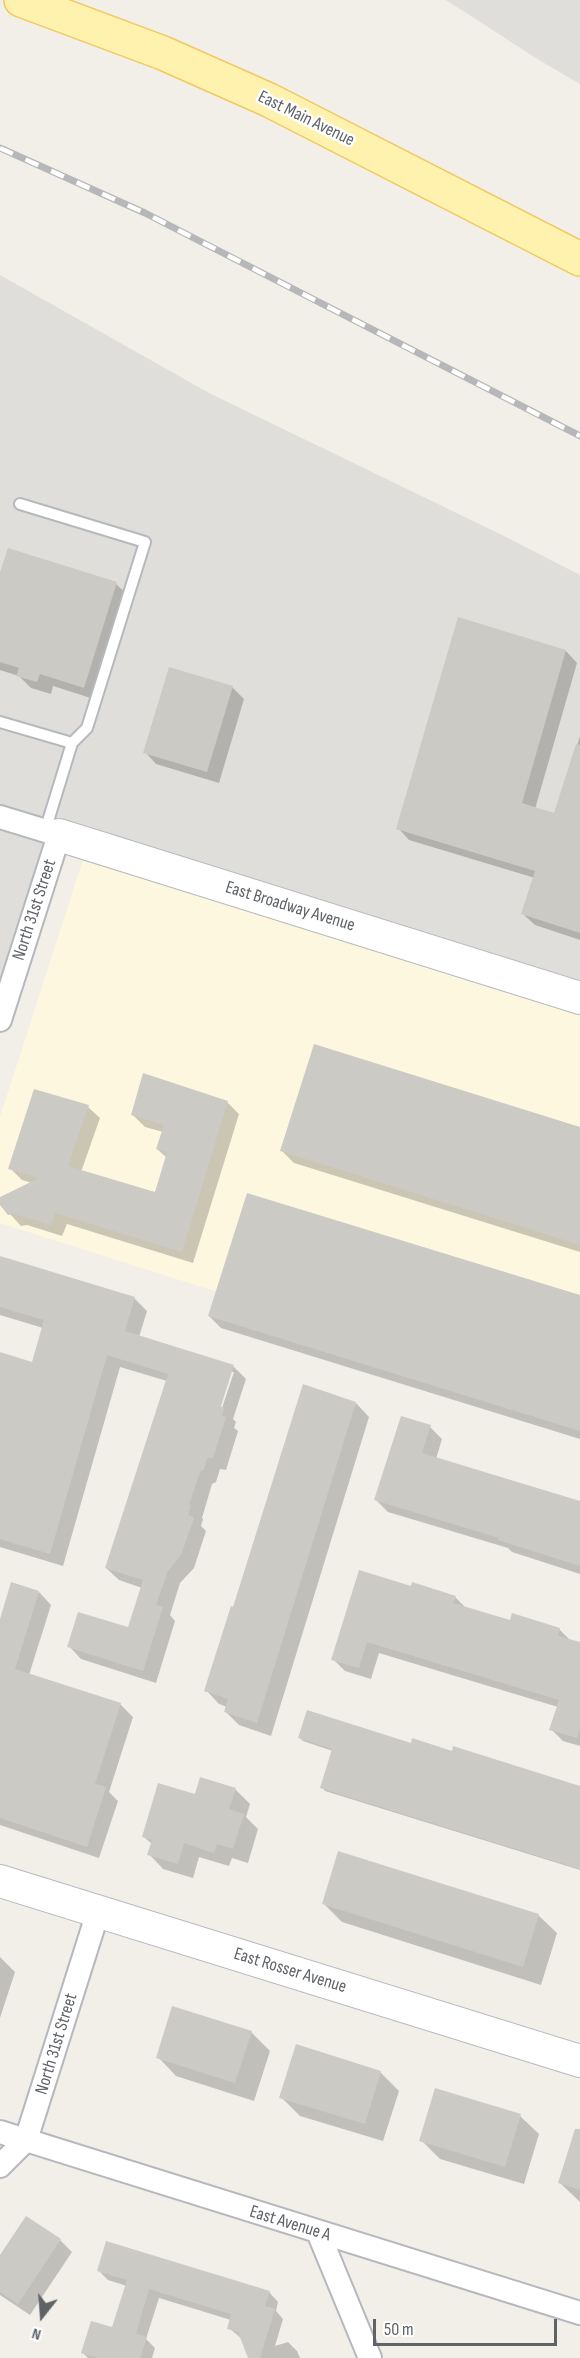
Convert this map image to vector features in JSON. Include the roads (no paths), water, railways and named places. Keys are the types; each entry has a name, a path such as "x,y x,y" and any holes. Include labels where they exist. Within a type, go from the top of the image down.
{"main road":[{"name":"East Main Avenue","path":"21,0 163,53 269,100 580,259"}],"street":[{"name":"East Broadway Avenue","path":"0,817 580,998"},
{"name":"North 31st Street","path":"0,1020 52,833"},
{"name":"East Rosser Avenue","path":"0,1881 580,2061"},
{"name":"North 31st Street","path":"0,2166 26,2140 98,1912"},
{"name":"East Avenue A","path":"0,2132 580,2313"},
{"path":"318,2232 370,2358"}],"lane":[{"path":"20,504 145,542 87,728 72,743 52,833"},
{"path":"0,722 72,743"}],"railway":[{"path":"0,148 145,213 580,436"}]}
